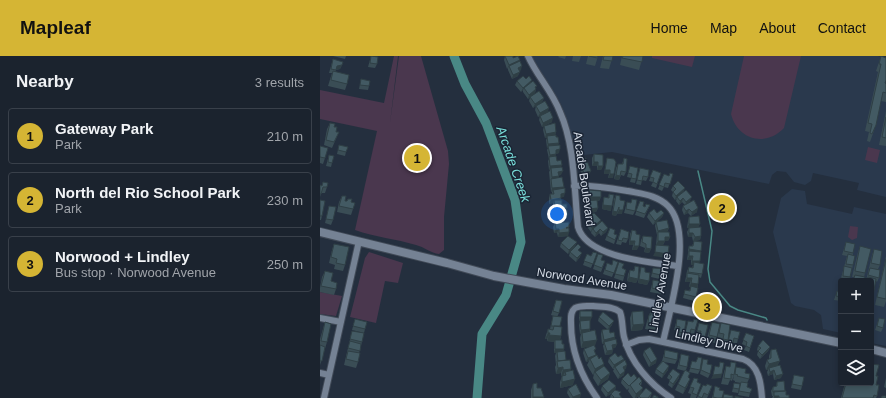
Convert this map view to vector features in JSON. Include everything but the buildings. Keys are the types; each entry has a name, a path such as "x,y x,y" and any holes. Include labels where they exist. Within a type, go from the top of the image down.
{"main road":[{"name":"Norwood Avenue","path":"320,232 359,240 530,283 611,295 838,342"},
{"path":"874,350 886,353"}],"street":[{"name":"Arcade Boulevard","path":"528,56 554,99 564,121 569,144 578,227 581,236 586,241 628,259 678,266"},
{"name":"Lindley Avenue","path":"574,186 607,187 650,196 662,201 672,210 678,223 678,266 663,342"},
{"path":"324,398 359,240"},
{"path":"593,396 583,375 574,350 571,329 572,313 579,306 613,308 617,310 621,316 626,345 641,370 656,386 671,398"},
{"path":"320,318 341,322"},
{"name":"Lindley Drive","path":"626,345 643,339 746,360 756,370 761,384 762,398"},
{"path":"320,373 329,375"}],"shaded area":[{"path":"394,56 398,56 390,123 399,56 421,56 448,151 449,164 444,217 444,250 439,254 416,245 355,230 377,131 320,119 320,90 384,103"},
{"path":"531,56 878,56 886,59 886,197 857,190 859,183 813,173 811,181 805,185 794,182 786,172 777,171 772,175 769,184 612,152 574,156 569,127 561,104"},
{"path":"652,56 695,56 692,67 652,58"},
{"path":"744,56 801,56 784,128 769,138 760,139 745,135 734,123 731,114"},
{"path":"868,147 880,150 877,163 865,160"},
{"path":"792,189 805,191 807,204 852,214 854,207 886,214 886,346 874,344 874,278 838,278 838,332 823,329 821,315 814,310 795,306 791,303 773,232 781,198"},
{"path":"850,226 858,227 857,238 852,240 848,237"},
{"path":"369,252 403,263 398,283 385,281 376,323 350,317 365,258"},
{"path":"320,292 342,296 336,316 320,314"}],"waterway":[{"name":"Arcade Creek","path":"454,56 465,84 486,123 515,200 521,242 506,295 482,334 477,398"},
{"path":"698,171 712,231 708,269 710,282 730,306 738,310 766,318 767,320"}],"place":[{"name":"Gateway Park","path":"417,158"},
{"name":"North del Rio School Park","path":"722,208"},
{"name":"Norwood + Lindley","path":"707,307"}]}
